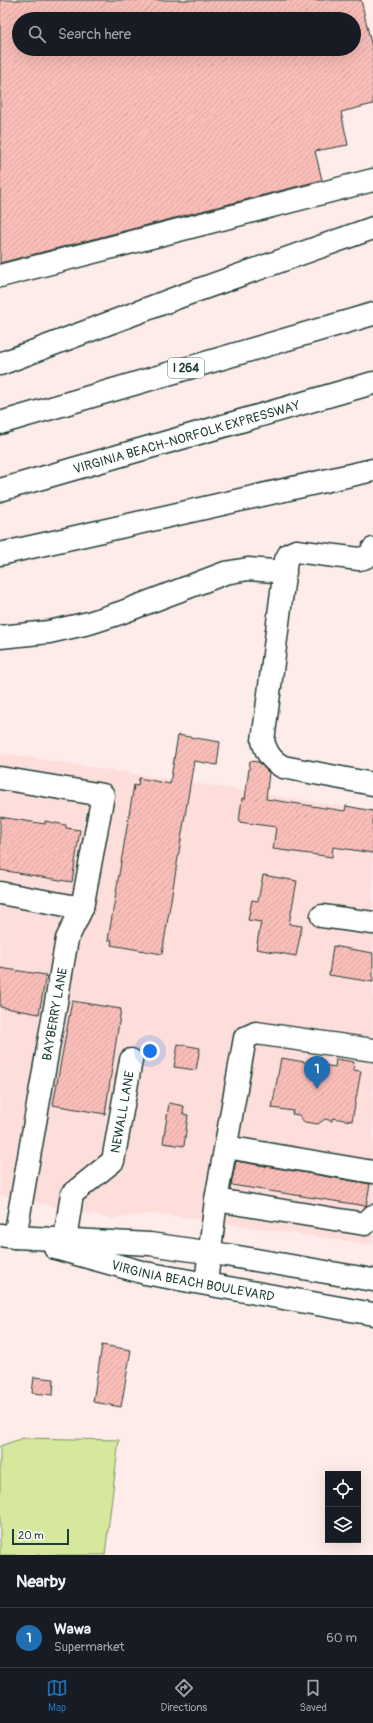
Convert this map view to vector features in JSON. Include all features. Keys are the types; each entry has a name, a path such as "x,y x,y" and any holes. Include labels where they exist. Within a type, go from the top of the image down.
{"main road":[{"path":"0,276 373,180"},
{"path":"0,364 184,295 373,228"},
{"name":"I 264","path":"0,423 373,314"},
{"name":"VIRGINIA BEACH-NORFOLK EXPRESSWAY","path":"0,490 373,383"},
{"path":"0,554 373,470"},
{"path":"373,549 371,555 359,559 296,551 289,554 286,560 263,741 266,752 273,761 283,767 373,784"},
{"path":"0,638 49,632 89,623 120,614 225,573 248,570 285,572"},
{"name":"BAYBERRY LANE","path":"0,778 103,795 82,908 67,939 8,1236"},
{"path":"0,893 82,908"},
{"path":"322,916 373,923"},
{"path":"206,1283 216,1200 244,1038 256,1033 373,1050"},
{"name":"NEWALL LANE","path":"65,1239 72,1194 113,1161 131,1060"},
{"path":"226,1147 373,1172"},
{"path":"216,1200 365,1224 373,1216"},
{"name":"VIRGINIA BEACH BOULEVARD","path":"8,1236 150,1244 210,1252 373,1280"},
{"name":"VIRGINIA BEACH BOULEVARD","path":"8,1236 145,1273 373,1314"}],"shaded area":[{"path":"0,753 373,811 373,1245 154,1213 114,1219 0,1195"}],"green space":[{"path":"23,1438 119,1440 105,1555 0,1555 0,1446"}],"building":[{"path":"0,0 361,0 373,52 373,104 341,112 348,145 315,151 322,180 0,263"},
{"path":"178,735 220,742 217,765 194,761 162,954 111,945 112,940 108,940 134,785 138,786 139,778 170,784"},
{"path":"250,761 259,762 269,773 266,799 345,811 346,806 373,811 373,853 333,847 332,857 273,849 276,827 239,822 242,798 245,799"},
{"path":"0,817 45,824 45,821 66,825 66,828 80,830 72,882 0,870"},
{"path":"263,875 297,881 289,924 302,926 296,956 256,949 261,922 248,920 252,900 258,901"},
{"path":"333,946 373,953 373,982 329,975"},
{"path":"0,968 46,975 39,1014 0,1007"},
{"path":"72,1001 121,1009 105,1114 53,1105"},
{"path":"178,1044 200,1048 196,1070 174,1067"},
{"path":"281,1058 335,1067 336,1059 354,1062 353,1070 361,1071 352,1121 332,1118 332,1121 325,1119 318,1124 304,1122 299,1115 292,1114 293,1111 272,1108"},
{"path":"169,1103 184,1106 183,1114 188,1115 184,1146 163,1143"},
{"path":"236,1161 370,1184 366,1206 231,1185"},
{"path":"102,1345 131,1350 121,1407 93,1402"},
{"path":"34,1377 54,1379 53,1395 32,1393"}],"place":[{"name":"Wawa","path":"317,1089"}]}
